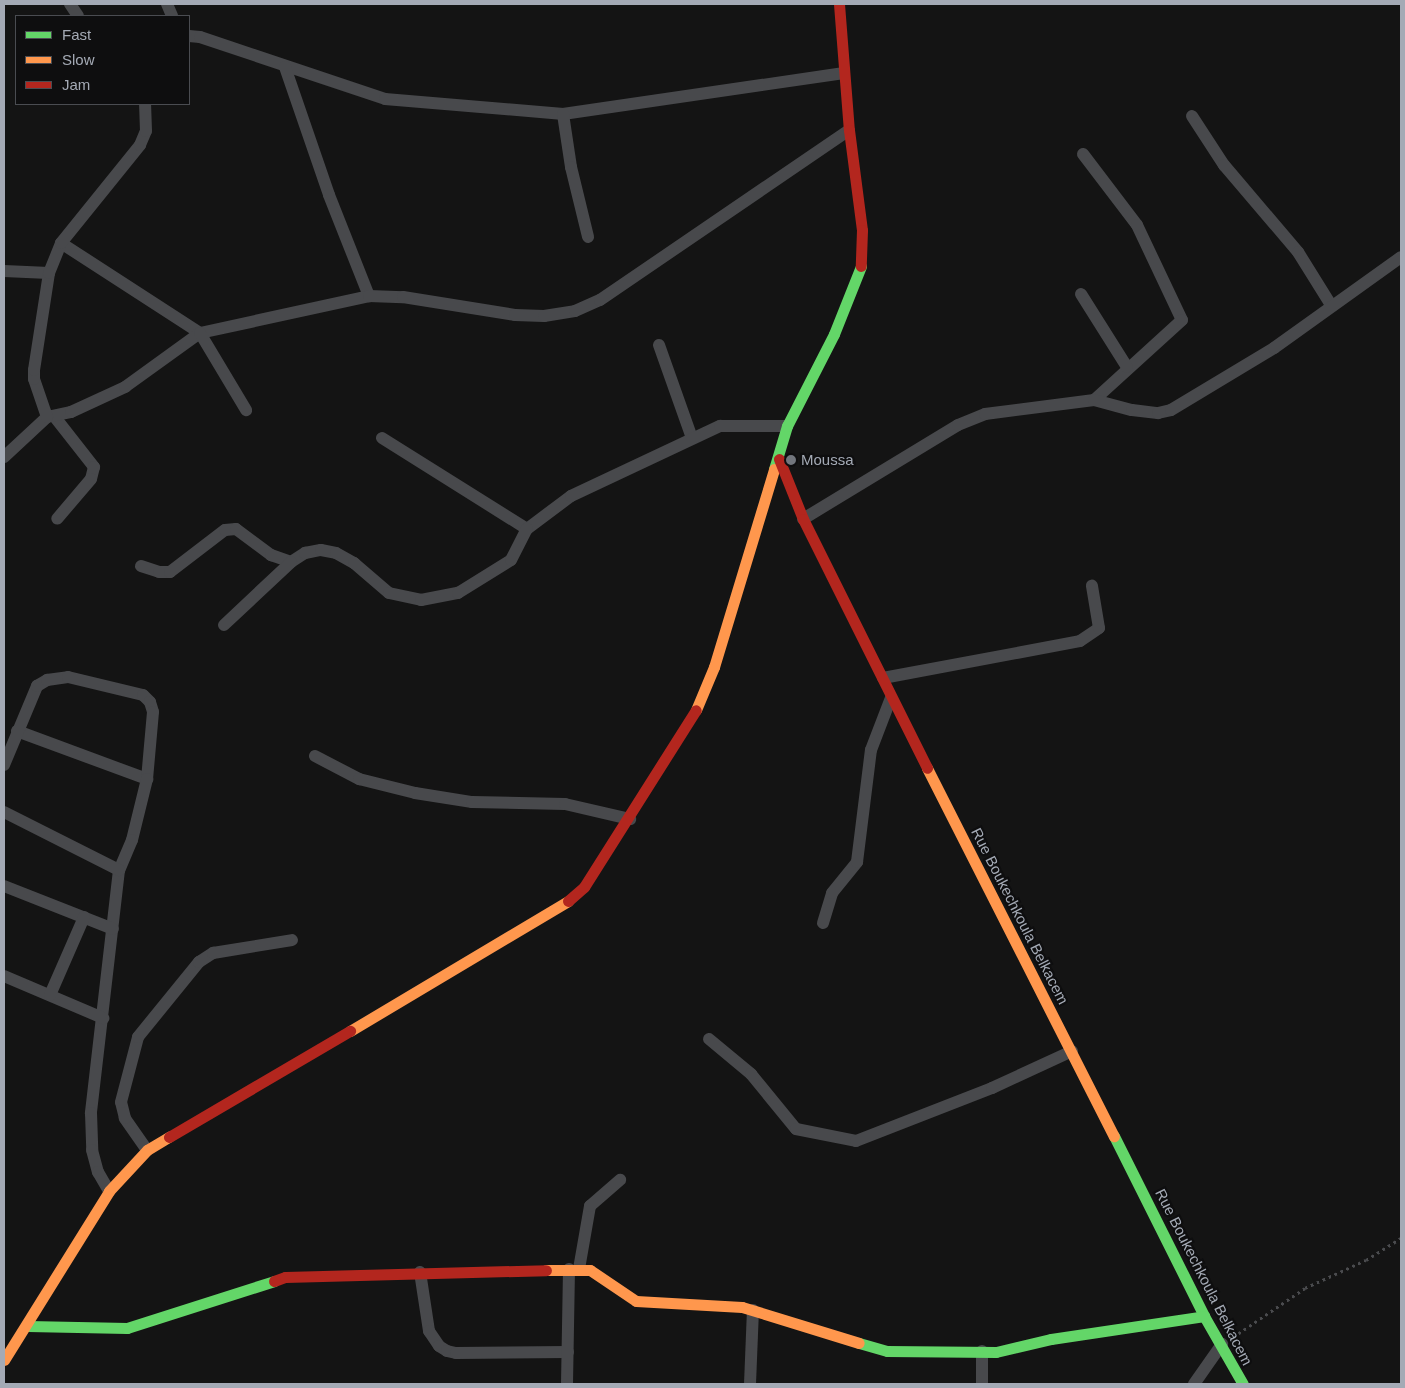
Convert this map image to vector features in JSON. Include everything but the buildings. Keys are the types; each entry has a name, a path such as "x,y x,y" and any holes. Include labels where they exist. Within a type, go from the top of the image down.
{"street":[{"path":"70,4 77,15"},
{"path":"4,1360 28,1326 109,1191 147,1150 560,908 584,886 630,819 692,718 714,667 787,426 834,334 861,266 862,230 848,130 839,4"},
{"path":"190,36 200,37 385,99 563,114 844,73"},
{"path":"286,67 329,195 370,296"},
{"path":"58,519 91,479 94,468 50,417 34,379 49,274 61,243 140,145 146,132 145,105"},
{"path":"563,114 571,167 588,237"},
{"path":"1192,116 1224,165 1298,252 1331,305"},
{"path":"4,457 50,417 71,412 125,387 200,333 370,296 404,297 515,315 544,316 575,311 600,300 848,130"},
{"path":"1083,154 1137,225 1182,317 1178,326 1126,368 1094,400"},
{"path":"61,243 200,333 246,410"},
{"path":"803,520 958,425 985,414 1018,408 1094,400 1132,410 1158,412 1170,410 1274,348 1331,305 1401,257"},
{"path":"4,271 49,274"},
{"path":"1081,294 1126,368"},
{"path":"659,345 692,438"},
{"path":"224,625 291,562 305,553 322,550 336,553 354,563 389,593 421,600 458,593 511,560 527,529 571,496 692,438 732,424 787,426"},
{"path":"382,438 527,529"},
{"name":"Rue Boukechkoula Belkacem","path":"778,458 803,520 883,678 891,698 1072,1051 1204,1316 1222,1344 1243,1384"},
{"path":"141,566 159,572 170,572 226,530 236,529 271,555 291,562"},
{"path":"883,678 1080,640 1099,628 1092,586"},
{"path":"4,765 38,686 58,677 68,677 144,695 154,712 147,779 132,840 120,870 91,1113 92,1150 98,1172 109,1191"},
{"path":"823,923 832,894 857,862 871,750 891,698"},
{"path":"18,731 147,779"},
{"path":"315,756 359,779 415,793 472,802 580,806 630,819"},
{"path":"4,812 120,870"},
{"path":"4,886 113,929"},
{"path":"50,995 84,917"},
{"path":"147,1150 125,1118 122,1102 138,1037 200,962 213,953 292,940"},
{"path":"4,976 103,1018"},
{"path":"709,1040 751,1074 796,1129 856,1141 992,1088 1072,1051"},
{"path":"567,1384 574,1269 590,1206 620,1180"},
{"path":"28,1326 127,1328 285,1277 574,1269 590,1270 636,1301 753,1310 887,1351 1013,1350 1051,1339 1204,1316"},
{"path":"420,1272 429,1331 440,1346 456,1353 568,1352"},
{"path":"750,1384 753,1310"},
{"path":"1194,1384 1222,1344"},
{"path":"982,1351 982,1384"}],"path":[{"path":"1222,1344 1305,1288 1366,1260 1401,1238"}],"traffic: fast":[{"path":"774,469 787,426 834,334 861,266"},
{"path":"1114,1136 1204,1316 1243,1384"},
{"path":"28,1326 127,1328 274,1281"},
{"path":"859,1343 887,1351 996,1352 1051,1339 1204,1316"}],"traffic: slow":[{"path":"696,710 714,667 774,469"},
{"path":"927,768 1114,1136"},
{"path":"350,1031 568,901"},
{"path":"4,1360 109,1191 147,1150 169,1137"},
{"path":"546,1270 590,1270 636,1301 742,1307 859,1343"}],"traffic: jam":[{"path":"839,4 849,130 862,230 861,266"},
{"path":"779,459 803,519 927,768"},
{"path":"568,901 584,887 696,710"},
{"path":"169,1137 350,1031"},
{"path":"274,1281 285,1277 546,1270"}],"place":[{"name":"Moussa","path":"791,460"}]}
